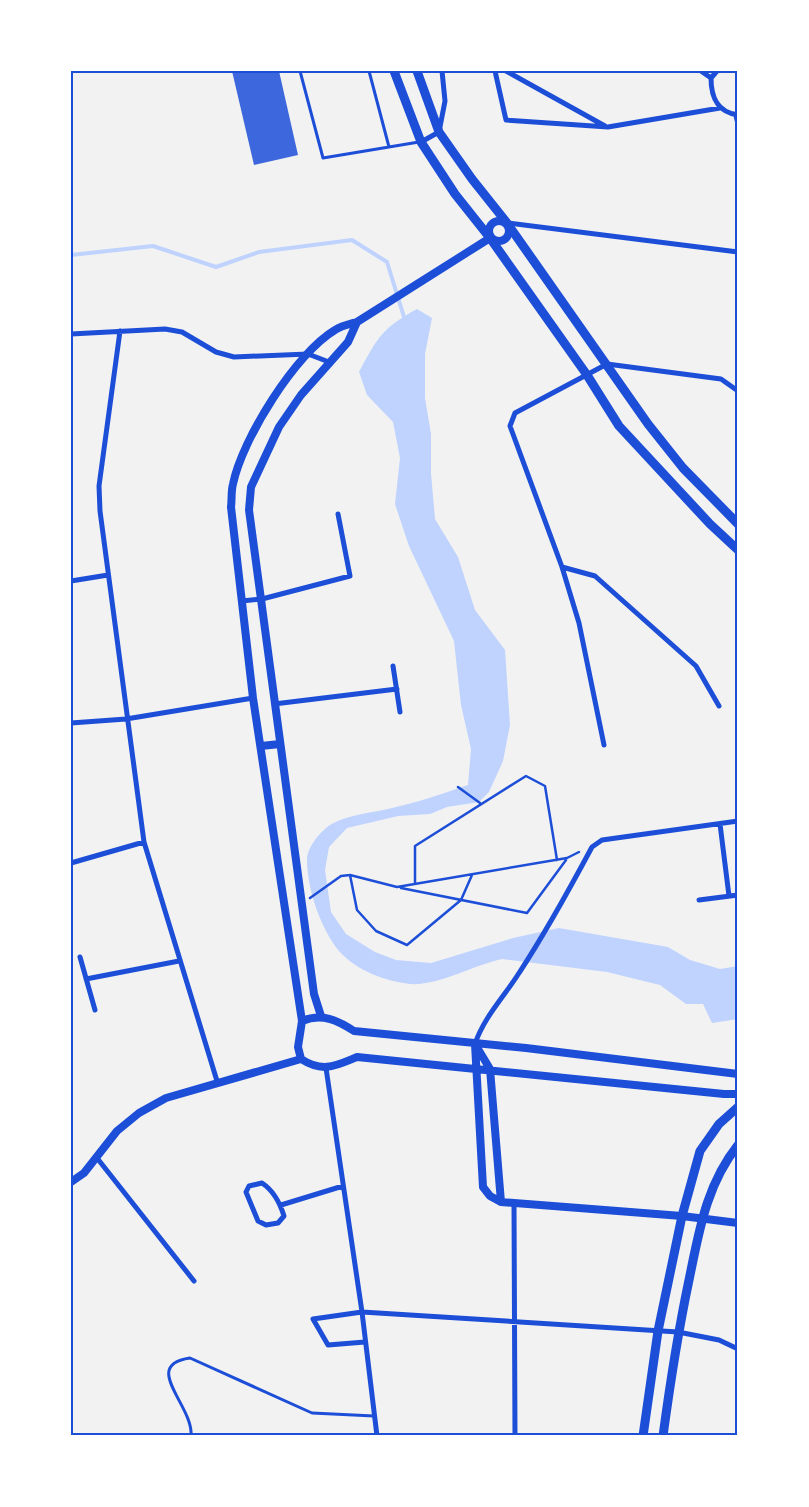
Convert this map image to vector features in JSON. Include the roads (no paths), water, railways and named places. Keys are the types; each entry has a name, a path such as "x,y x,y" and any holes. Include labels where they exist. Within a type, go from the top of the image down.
{"main road":[{"path":"394,71 421,142 454,194 490,238 586,375 619,426 710,524 738,550"},
{"path":"417,71 439,132 472,179 508,223 648,424 671,453 738,524"},
{"path":"643,1436 658,1330 682,1216 700,1151 719,1124 738,1107"},
{"path":"663,1436 678,1332 701,1218 714,1182 725,1161 738,1145"}],"street":[{"path":"421,142 439,132 444,101 442,71"},
{"path":"495,71 506,120 608,127 720,108"},
{"path":"506,71 608,127"},
{"path":"700,71 711,78"},
{"path":"717,71 711,78 711,94 720,108 737,116 738,124"},
{"path":"490,238 488,230 491,224 497,221 738,252"},
{"path":"490,238 500,242 505,240 509,232 508,223"},
{"path":"490,238 357,322 335,330 308,354 282,384 261,417 242,457 232,485 231,507 253,698 302,1021 298,1047 301,1059 314,1067 326,1068 358,1056 738,1094"},
{"path":"321,1016 314,994 249,510 251,487 279,427 301,394 348,342 357,322"},
{"path":"71,334 165,328 182,332 216,352 234,357 308,354 329,362"},
{"path":"120,331 99,486 100,511 126,719 144,842 217,1081"},
{"path":"604,745 579,624 562,567 510,426 511,420 515,413 607,364 721,379 738,391"},
{"path":"242,601 262,599 350,576 338,514"},
{"path":"562,567 595,576 696,666 719,706"},
{"path":"71,582 108,575"},
{"path":"393,666 400,712"},
{"path":"274,704 397,689"},
{"path":"71,723 126,719 253,698"},
{"path":"261,746 280,744"},
{"path":"738,821 602,840 592,846 553,919 518,974 480,1028 475,1044 474,1068 484,1187 490,1196 501,1202 682,1216 738,1223"},
{"path":"720,824 729,896"},
{"path":"71,864 144,842"},
{"path":"699,900 738,894"},
{"path":"80,957 95,1010"},
{"path":"86,979 179,961"},
{"path":"302,1021 321,1016 337,1020 354,1031 526,1048 738,1074"},
{"path":"475,1044 490,1069 501,1202"},
{"path":"71,1182 84,1173 117,1131 139,1113 166,1098 217,1081 301,1059"},
{"path":"326,1068 362,1312 377,1436"},
{"path":"97,1158 194,1281"},
{"path":"262,1184 269,1188 281,1206 284,1216 278,1222 266,1225 258,1220 246,1192 249,1186 262,1184"},
{"path":"281,1206 343,1186"},
{"path":"514,1203 515,1436"},
{"path":"365,1342 328,1345 313,1319 362,1312 515,1323 658,1330 719,1340 738,1349"}],"lane":[{"path":"300,71 322,158 421,142"},
{"path":"369,71 389,147"},
{"path":"191,1436 192,1425 168,1379 169,1368 177,1360 190,1358 312,1413 374,1416"}],"water":[{"path":"417,309 432,318 425,354 425,398 431,434 431,473 435,519 458,557 475,610 505,650 510,725 503,761 489,792 479,802 447,807 430,814 398,816 347,828 329,847 325,870 331,912 346,934 375,952 396,960 431,963 513,938 559,928 668,947 690,960 720,969 738,966 738,1019 712,1023 703,1004 686,1004 660,985 607,972 502,959 444,979 421,984 410,984 381,978 346,958 326,932 316,908 309,883 307,855 316,838 332,824 347,818 408,804 468,785 471,749 461,705 454,641 409,546 395,504 400,458 393,422 367,395 359,372 376,342 388,328"}],"waterway":[{"path":"71,255 153,246 216,267 259,252 352,240 387,262 404,317"}]}
